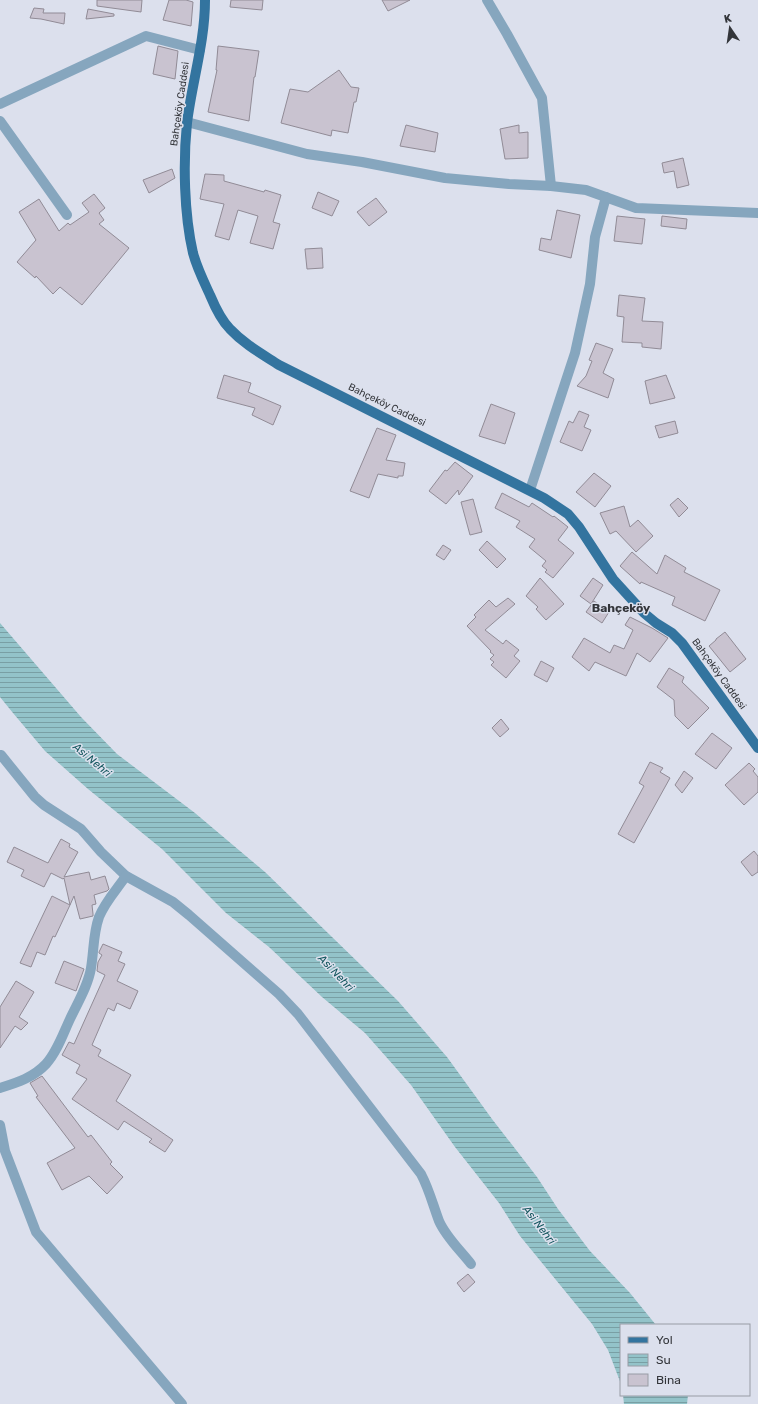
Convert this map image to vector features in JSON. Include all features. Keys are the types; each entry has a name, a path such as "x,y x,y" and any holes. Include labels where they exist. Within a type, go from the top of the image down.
{"main road":[{"name":"Bahçeköy Caddesi","path":"205,0 204,24 187,122 185,151 188,219 193,253 202,279 215,308 230,329 251,347 279,365 530,490 568,514 580,527 603,565 618,585 644,613 682,643 758,748"}],"street":[{"path":"487,0 542,98 551,186"},
{"path":"0,104 146,36 200,50"},
{"path":"0,121 67,215"},
{"path":"187,122 307,154 362,162 445,178 586,190 636,208 758,213"},
{"path":"530,490 575,353 590,284 595,237 606,197"},
{"path":"1,755 35,797 44,805 81,829 101,852 126,876 173,902 189,915 279,994 298,1014 421,1174 429,1189 440,1222 448,1235 471,1264"},
{"path":"0,1088 16,1084 32,1076 45,1065 55,1052 87,982 91,967 94,932 100,915 108,900 126,876"},
{"path":"0,1125 5,1151 36,1232 182,1404"}],"water":[{"name":"Asi Nehri","path":"0,623 81,717 117,754 195,813 265,872 398,1001 447,1057 537,1177 558,1209 590,1251 630,1293 655,1324 620,1324 620,1381 608,1350 592,1324 520,1236 499,1203 455,1147 411,1085 365,1033 322,997 269,947 226,913 162,849 88,789 45,751 0,697"},
{"path":"623,1396 688,1396 687,1404 624,1404"}],"building":[{"path":"97,0 142,0 141,12 97,6"},
{"path":"169,0 186,0 193,2 191,26 163,20"},
{"path":"231,0 263,0 262,10 230,7"},
{"path":"382,0 410,0 388,11"},
{"path":"34,8 44,9 43,13 65,13 64,24 30,18"},
{"path":"88,9 114,14 114,16 86,19"},
{"path":"158,46 178,51 175,79 153,74"},
{"path":"218,46 259,51 254,77 249,121 208,112 217,70"},
{"path":"339,70 351,87 359,88 356,102 354,102 348,133 332,130 331,136 281,123 290,89 308,92"},
{"path":"406,125 438,133 435,152 400,146"},
{"path":"519,125 519,133 528,132 528,158 505,159 500,129"},
{"path":"683,158 689,185 677,188 674,171 664,173 662,163"},
{"path":"172,169 175,178 149,193 143,180"},
{"path":"205,174 224,175 224,181 281,195 273,222 280,224 273,249 250,243 258,216 238,210 229,240 215,236 224,204 200,199"},
{"path":"318,192 339,201 332,216 312,208"},
{"path":"94,194 105,208 99,213 104,220 99,224 129,248 82,305 60,287 53,294 36,276 35,278 17,262 36,240 19,212 39,199 59,231 68,223 70,225 89,212 82,203"},
{"path":"376,198 387,212 369,226 357,212"},
{"path":"557,210 580,215 571,258 539,250 541,238 551,240"},
{"path":"617,216 645,219 642,244 614,241"},
{"path":"662,216 687,219 686,229 661,226"},
{"path":"322,248 323,268 307,269 305,249"},
{"path":"619,295 645,298 642,321 663,322 661,349 642,347 642,343 622,342 624,317 617,316"},
{"path":"596,343 613,349 603,373 614,379 608,398 577,386 586,376 592,361 589,360"},
{"path":"224,375 251,383 248,392 281,406 273,425 252,415 255,408 217,398"},
{"path":"666,375 675,398 650,404 645,381"},
{"path":"491,404 515,413 505,444 479,436"},
{"path":"579,411 589,415 584,427 591,430 582,451 560,442 569,421 573,423"},
{"path":"675,421 678,433 659,438 655,426"},
{"path":"377,428 396,435 386,460 405,463 403,476 398,476 398,478 378,474 369,498 350,491"},
{"path":"455,462 473,476 459,495 458,490 446,504 429,491 445,470 447,471"},
{"path":"594,473 611,486 595,507 576,492"},
{"path":"502,493 529,507 532,503 553,517 554,516 568,527 558,540 574,553 553,578 545,572 547,570 542,566 546,561 529,547 535,539 516,527 520,521 495,508"},
{"path":"678,498 688,508 679,517 670,505"},
{"path":"473,499 482,532 470,535 461,502"},
{"path":"624,506 630,527 638,520 653,536 636,552 616,531 610,534 600,513"},
{"path":"487,541 506,559 497,568 479,550"},
{"path":"443,545 451,550 444,560 436,555"},
{"path":"632,552 657,574 665,555 686,568 684,572 720,590 705,621 672,605 675,597 641,582 640,584 620,566"},
{"path":"540,578 564,604 546,620 536,609 538,607 526,596"},
{"path":"593,578 603,585 591,604 580,596"},
{"path":"508,598 515,604 485,630 503,644 506,640 519,650 514,656 520,661 506,678 491,665 494,662 490,659 494,655 490,652 491,651 467,626 476,617 474,615 489,600 496,607"},
{"path":"594,601 609,612 602,623 586,612"},
{"path":"630,617 668,638 650,662 637,653 626,676 595,662 589,671 572,657 584,638 610,653 614,645 624,649 633,630 625,625"},
{"path":"725,632 746,659 730,672 709,646"},
{"path":"541,661 554,668 547,682 534,675"},
{"path":"669,668 684,677 682,682 709,708 688,729 675,716 674,700 657,687"},
{"path":"501,719 509,729 500,737 492,728"},
{"path":"712,733 732,748 716,769 695,754"},
{"path":"650,762 663,768 660,772 670,778 634,843 618,834 644,786 639,783"},
{"path":"749,763 755,769 753,771 758,777 758,792 744,805 725,785"},
{"path":"684,771 693,778 682,793 675,785"},
{"path":"61,839 70,844 69,847 78,852 64,877 89,872 91,880 105,876 109,889 94,895 96,904 92,905 93,916 80,919 74,896 70,905 64,878 63,879 51,873 44,887 21,876 24,870 7,862 14,847 48,863"},
{"path":"754,851 758,856 758,872 752,876 741,862"},
{"path":"52,896 70,905 55,937 53,936 45,955 37,952 31,967 20,963"},
{"path":"103,944 122,952 118,961 125,964 117,981 138,991 130,1009 117,1003 114,1011 108,1008 92,1045 101,1050 98,1056 131,1075 116,1101 173,1140 165,1152 149,1142 152,1139 124,1121 118,1130 72,1099 87,1079 76,1073 80,1065 62,1055 69,1042 74,1044 105,975 97,971 98,962 102,955 99,952"},
{"path":"64,961 84,969 76,991 55,983"},
{"path":"16,981 34,992 19,1017 28,1023 21,1030 15,1026 0,1048 0,1007"},
{"path":"42,1076 88,1137 91,1135 112,1162 110,1164 123,1177 107,1194 89,1176 62,1190 47,1163 75,1148 36,1097 38,1096 30,1083"},
{"path":"468,1274 475,1282 464,1292 457,1283"}],"district":[{"name":"Bahçeköy","path":"621,608"}]}
